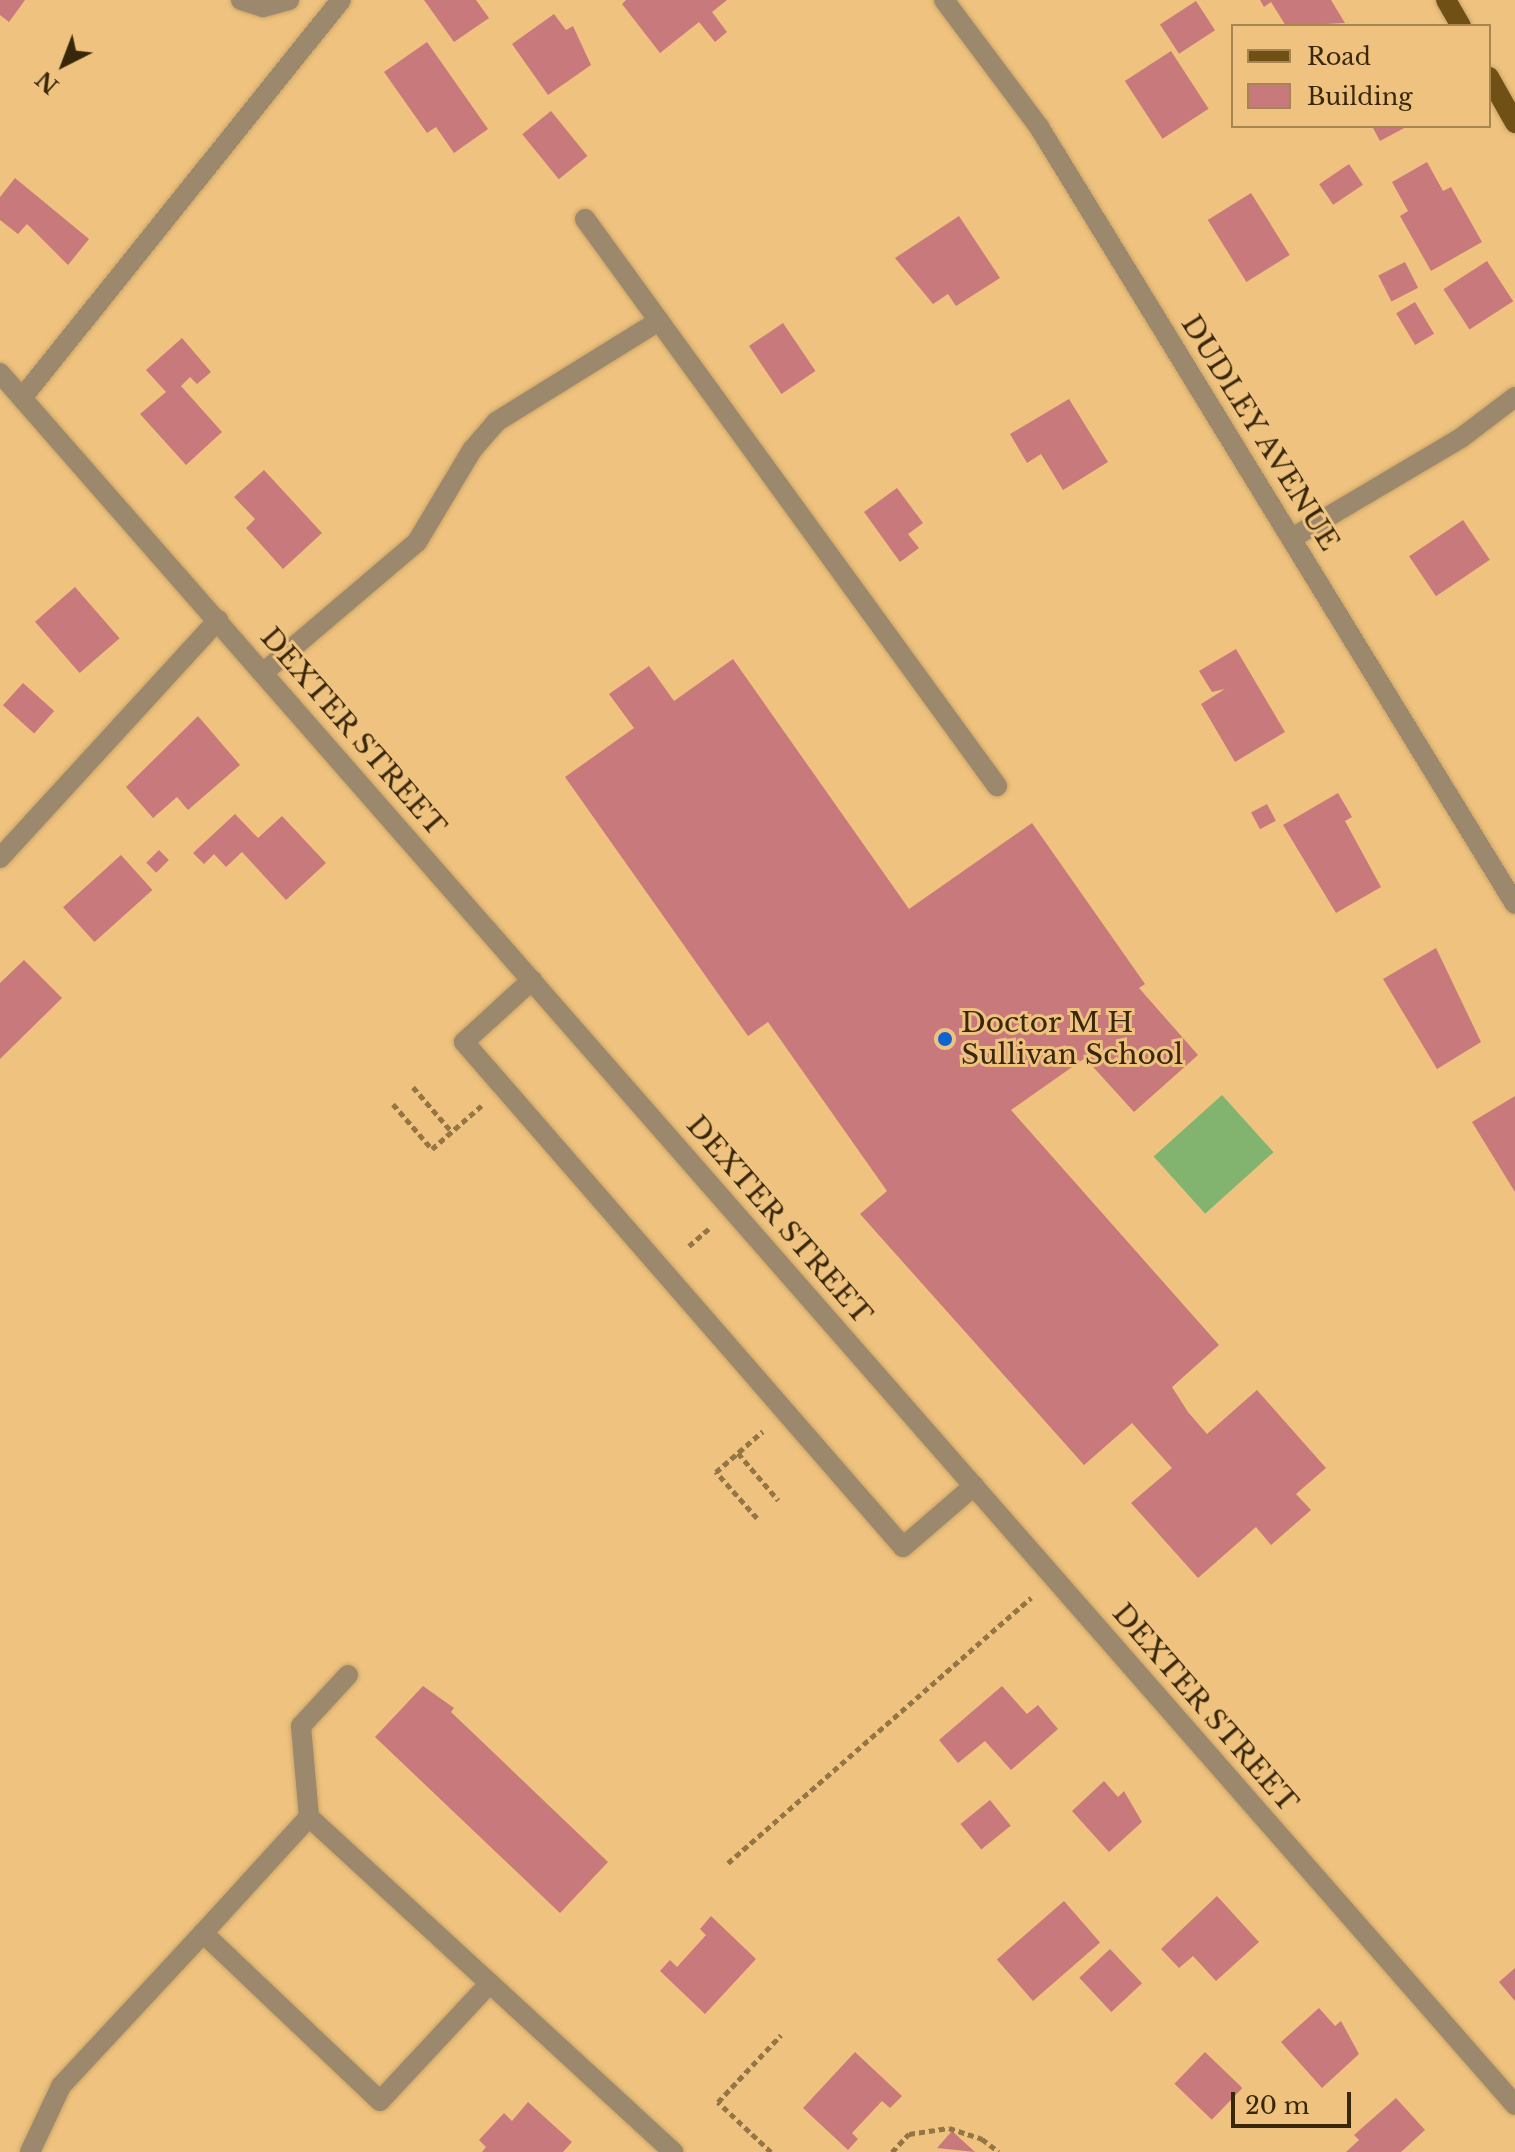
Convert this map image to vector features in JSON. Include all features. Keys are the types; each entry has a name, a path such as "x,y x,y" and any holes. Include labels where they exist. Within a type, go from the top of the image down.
{"main road":[{"path":"1446,0 1460,24"},
{"path":"1491,81 1515,123"}],"street":[{"path":"241,0 263,7 289,0"},
{"path":"22,398 341,0"},
{"name":"DUDLEY AVENUE","path":"944,0 1039,127 1515,904"},
{"path":"585,219 997,786"},
{"path":"263,673 417,542 496,422 659,321"},
{"name":"DEXTER STREET","path":"0,373 1515,2105"},
{"path":"1292,538 1461,438 1515,397"},
{"path":"0,858 218,620"},
{"path":"532,980 464,1042 903,1547 974,1486"},
{"path":"348,1675 301,1726 309,1817 673,2152"},
{"path":"30,2152 61,2086 309,1817"},
{"path":"203,1933 380,2101 490,1983"}],"path":[{"path":"413,1087 452,1132"},
{"path":"393,1104 432,1149"},
{"path":"689,1246 711,1226"},
{"path":"738,1453 778,1500"},
{"path":"716,1472 757,1518"},
{"path":"728,1863 1035,1595"},
{"path":"771,2152 718,2102 781,2035"},
{"path":"892,2152 909,2134 949,2128 971,2134 999,2152"}],"green space":[{"path":"1222,1095 1274,1152 1205,1214 1154,1157"}],"building":[{"path":"0,0 25,0 9,22 0,15"},
{"path":"424,0 476,0 489,18 454,42"},
{"path":"626,0 727,0 712,12 727,32 715,42 699,22 660,53 622,4"},
{"path":"1260,0 1331,0 1345,23 1285,24 1271,2 1264,7"},
{"path":"1196,1 1215,30 1179,54 1160,24"},
{"path":"554,14 566,30 573,26 591,65 548,95 512,44"},
{"path":"427,42 488,129 454,153 436,127 427,133 384,72"},
{"path":"1171,51 1209,109 1162,139 1125,81"},
{"path":"551,111 588,156 559,179 522,134"},
{"path":"1373,128 1404,128 1380,141"},
{"path":"1427,162 1443,191 1451,187 1482,242 1431,271 1400,216 1408,211 1392,182"},
{"path":"1349,164 1363,185 1333,205 1319,184"},
{"path":"15,178 89,239 68,265 27,224 18,234 0,220 0,197"},
{"path":"1251,193 1290,255 1246,282 1208,220"},
{"path":"959,216 1000,278 956,306 948,294 933,304 895,258"},
{"path":"1487,261 1513,301 1470,330 1443,289"},
{"path":"1405,262 1418,288 1391,301 1378,276"},
{"path":"1415,302 1434,334 1415,345 1396,313"},
{"path":"783,323 815,371 781,394 749,346"},
{"path":"182,338 211,372 197,384 190,377 181,386 222,432 186,465 140,414 166,392 146,370"},
{"path":"1069,399 1108,462 1063,490 1041,454 1027,463 1010,434"},
{"path":"264,470 322,533 283,569 246,528 255,519 234,497"},
{"path":"897,488 923,523 908,534 919,548 900,562 864,512"},
{"path":"1463,520 1490,560 1436,596 1409,556"},
{"path":"75,587 120,638 80,673 35,622"},
{"path":"1236,649 1285,732 1235,762 1201,704 1225,689 1212,692 1199,671"},
{"path":"733,659 909,909 1032,823 1145,984 1139,988 1198,1055 1134,1112 1085,1058 1011,1110 1219,1345 1172,1387 1207,1434 1257,1390 1326,1468 1296,1494 1311,1510 1271,1545 1256,1527 1198,1578 1131,1503 1172,1468 1132,1423 1084,1465 860,1214 887,1191 768,1022 748,1036 565,777 634,728 609,694 649,666 674,701"},
{"path":"23,683 54,711 34,733 3,705"},
{"path":"198,716 240,765 188,810 177,797 153,818 126,787"},
{"path":"1338,793 1352,817 1345,821 1381,887 1336,913 1283,825"},
{"path":"1267,804 1276,821 1260,829 1251,812"},
{"path":"235,814 258,838 282,816 326,863 286,900 242,852 226,867 214,854 204,864 193,853"},
{"path":"159,850 169,860 156,873 146,863"},
{"path":"121,855 152,890 94,942 63,907"},
{"path":"1436,948 1481,1042 1437,1069 1383,979"},
{"path":"24,960 62,998 0,1059 0,983"},
{"path":"1515,1096 1515,1192 1472,1122"},
{"path":"423,1686 454,1708 451,1712 608,1862 560,1913 375,1737"},
{"path":"1002,1686 1027,1714 1038,1705 1058,1729 1011,1770 985,1741 958,1763 939,1740"},
{"path":"1104,1781 1118,1797 1124,1791 1142,1822 1109,1852 1072,1811"},
{"path":"990,1800 1011,1826 981,1850 960,1824"},
{"path":"1217,1896 1259,1942 1216,1981 1193,1956 1179,1968 1161,1949"},
{"path":"1064,1901 1100,1943 1033,2001 997,1959"},
{"path":"711,1916 756,1959 705,2014 660,1971 670,1960 677,1967 706,1935 700,1929"},
{"path":"1110,1949 1142,1983 1111,2012 1079,1978"},
{"path":"1515,1968 1515,2001 1499,1982"},
{"path":"1319,2008 1335,2026 1341,2021 1359,2054 1322,2088 1281,2042"},
{"path":"855,2052 902,2096 890,2108 882,2101 852,2133 858,2139 848,2150 803,2108"},
{"path":"1205,2052 1242,2088 1212,2120 1174,2084"},
{"path":"1396,2098 1425,2130 1401,2152 1346,2152 1359,2140 1354,2135"},
{"path":"528,2102 572,2142 563,2152 482,2152 486,2147 479,2140 504,2113 512,2121"},
{"path":"952,2131 975,2152 937,2148"}],"place":[{"name":"Doctor M H Sullivan School","path":"945,1039"}]}
